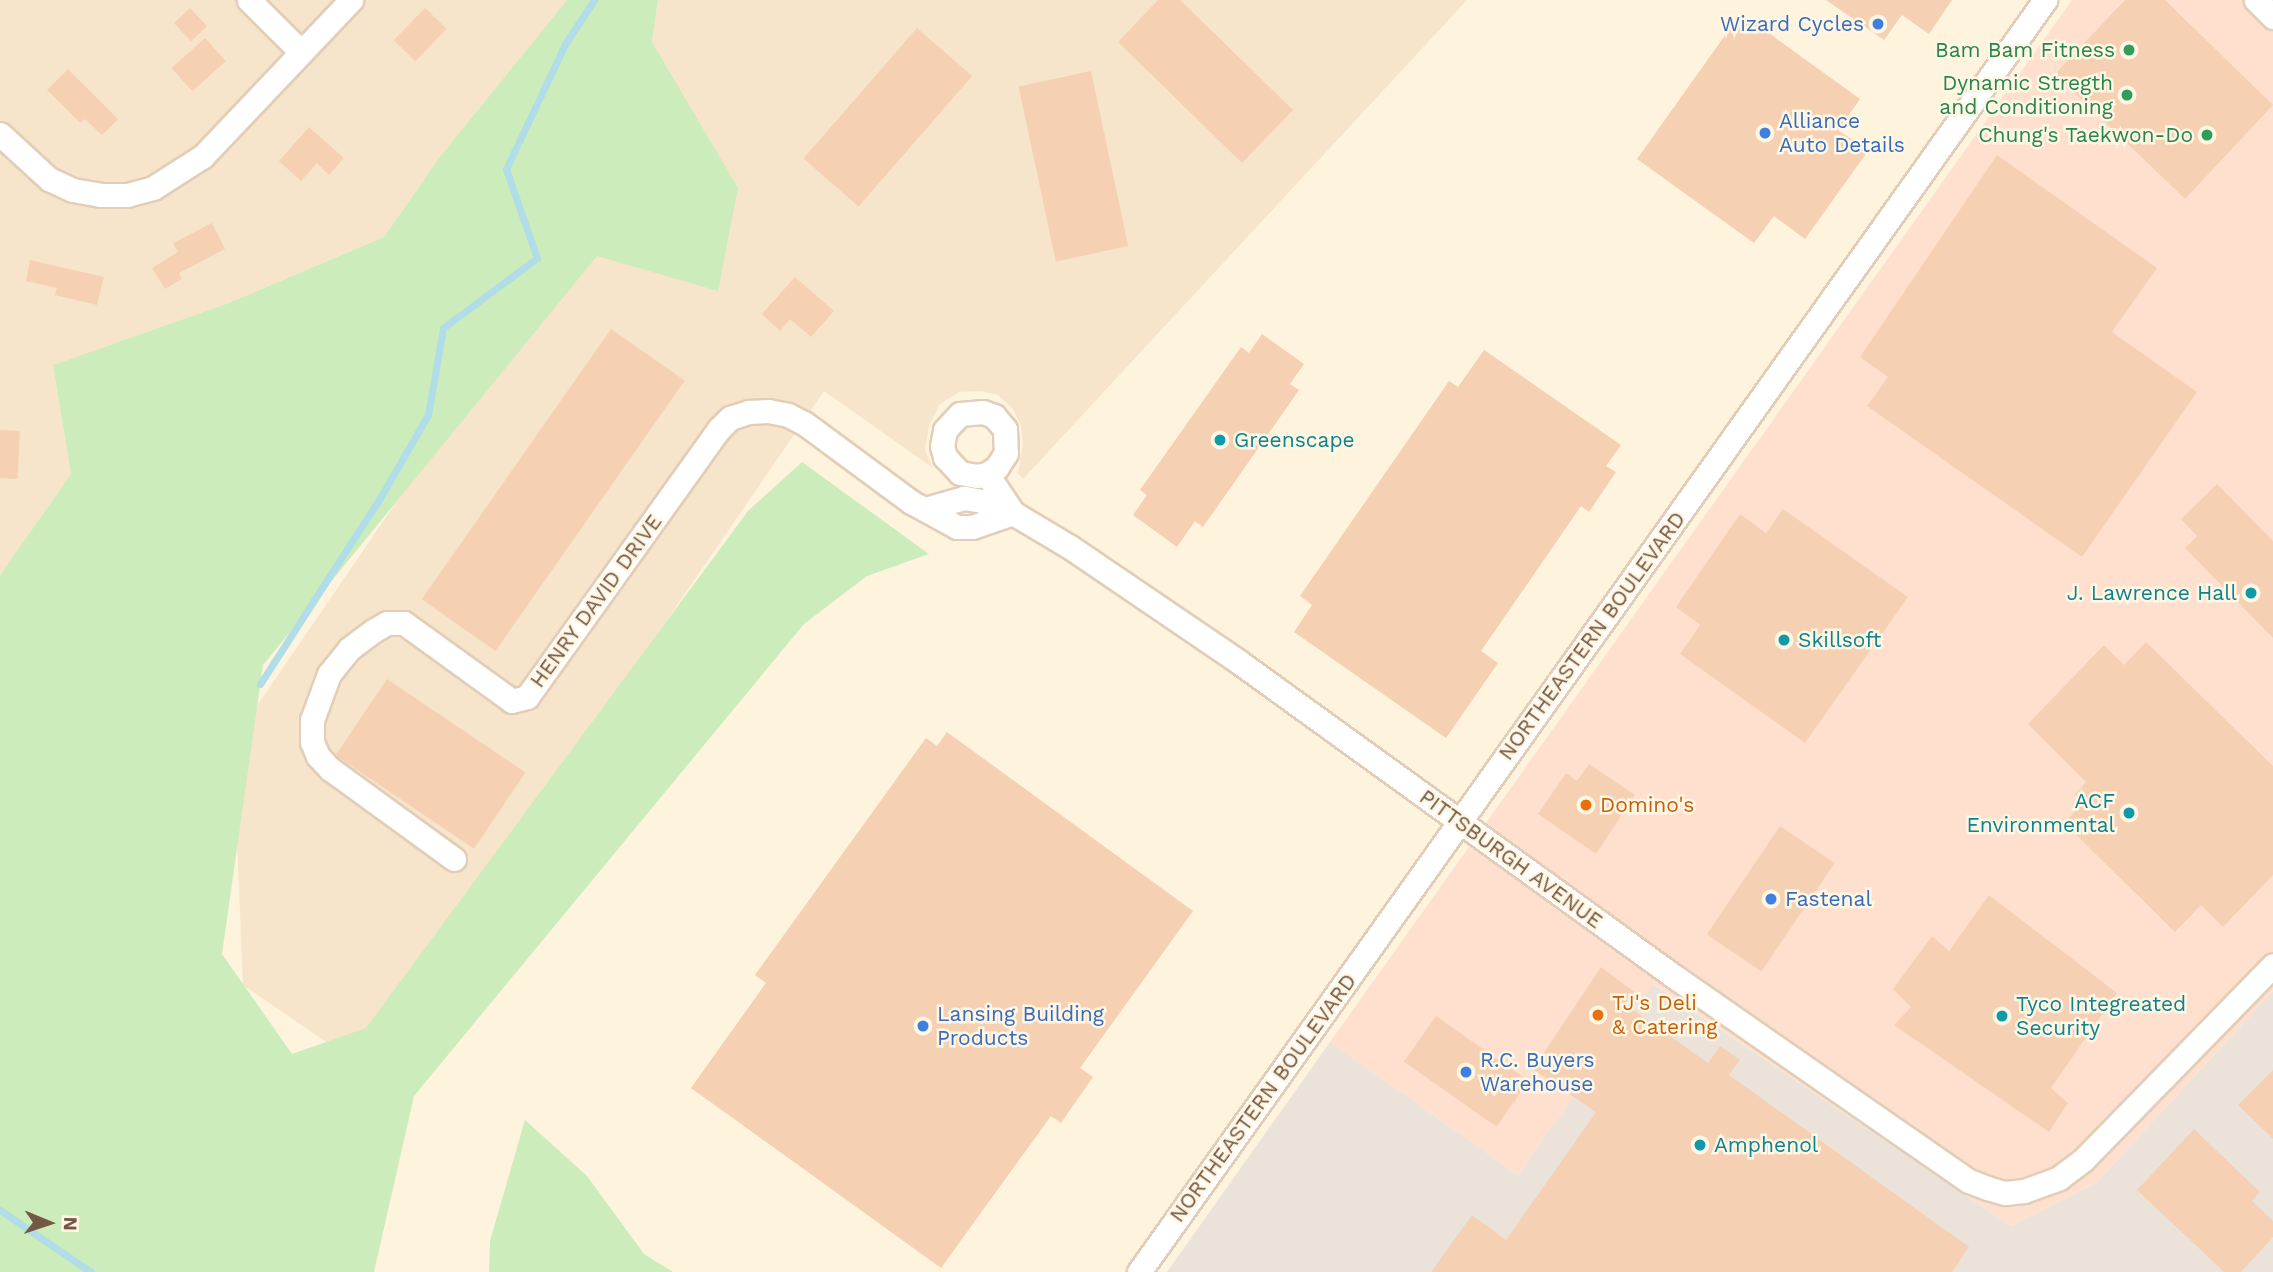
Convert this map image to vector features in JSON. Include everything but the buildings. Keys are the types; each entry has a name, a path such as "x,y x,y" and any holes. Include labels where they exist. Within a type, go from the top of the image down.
{"street":[{"path":"249,0 301,52"},
{"path":"0,134 49,179 73,190 101,195 127,195 153,188 202,156 240,120 351,0"},
{"name":"NORTHEASTERN BOULEVARD","path":"1139,1272 2045,0"},
{"path":"2256,0 2273,17"},
{"name":"HENRY DAVID DRIVE","path":"454,859 330,769 318,756 312,742 312,720 329,674 349,649 373,631 387,623 404,623 512,701 527,697 719,429 730,418 750,412 768,411 804,423 925,509 957,527 972,527 1013,513"},
{"name":"PITTSBURGH AVENUE","path":"987,474 1013,513 1174,616 1675,977 1969,1181 2005,1193 2042,1187 2059,1178 2083,1160 2273,965"}],"shaded area":[{"path":"0,0 567,0 439,158 384,237 229,303 53,365 71,474 0,575"},
{"path":"658,0 1467,0 1023,479 1018,473 1023,443 1021,425 1012,408 998,395 981,391 959,392 939,405 929,426 925,450 933,468 824,391 361,1066 243,985 233,741 585,226 652,42"},
{"path":"2072,0 2273,0 2273,991 2096,1183 2011,1226 1654,984 1518,1175 1330,1042"},
{"name":"Amphenol","path":"1653,984 2011,1226 2096,1183 2273,991 2273,1272 1167,1272 1330,1042 1518,1175"}],"green space":[{"path":"567,0 658,0 652,42 738,188 718,291 597,256 263,665 222,954 292,1054 366,1028 748,511 802,462 929,554 867,576 804,624 414,1096 374,1272 0,1272 0,575 71,474 53,365 229,303 384,237 439,158"},
{"path":"525,1120 587,1176 644,1254 673,1272 489,1272 490,1241"}],"waterway":[{"path":"260,684 380,498 428,415 443,328 537,258 506,169 565,44 594,0"},
{"path":"0,1210 91,1272"}],"place":[{"name":"Wizard Cycles","path":"1878,24"},
{"name":"Bam Bam Fitness","path":"2129,50"},
{"name":"Dynamic Stregth and Conditioning","path":"2127,95"},
{"name":"Alliance Auto Details","path":"1765,133"},
{"name":"Chung's Taekwon-Do","path":"2207,135"},
{"name":"Greenscape","path":"1220,440"},
{"name":"J. Lawrence Hall","path":"2251,593"},
{"name":"Skillsoft","path":"1784,640"},
{"name":"Domino's","path":"1586,805"},
{"name":"ACF Environmental","path":"2129,813"},
{"name":"Fastenal","path":"1771,899"},
{"name":"TJ's Deli & Catering","path":"1598,1015"},
{"name":"Tyco Integreated Security","path":"2002,1016"},
{"name":"Lansing Building Products","path":"923,1026"},
{"name":"R.C. Buyers Warehouse","path":"1466,1072"},
{"name":"Amphenol","path":"1700,1145"}]}
